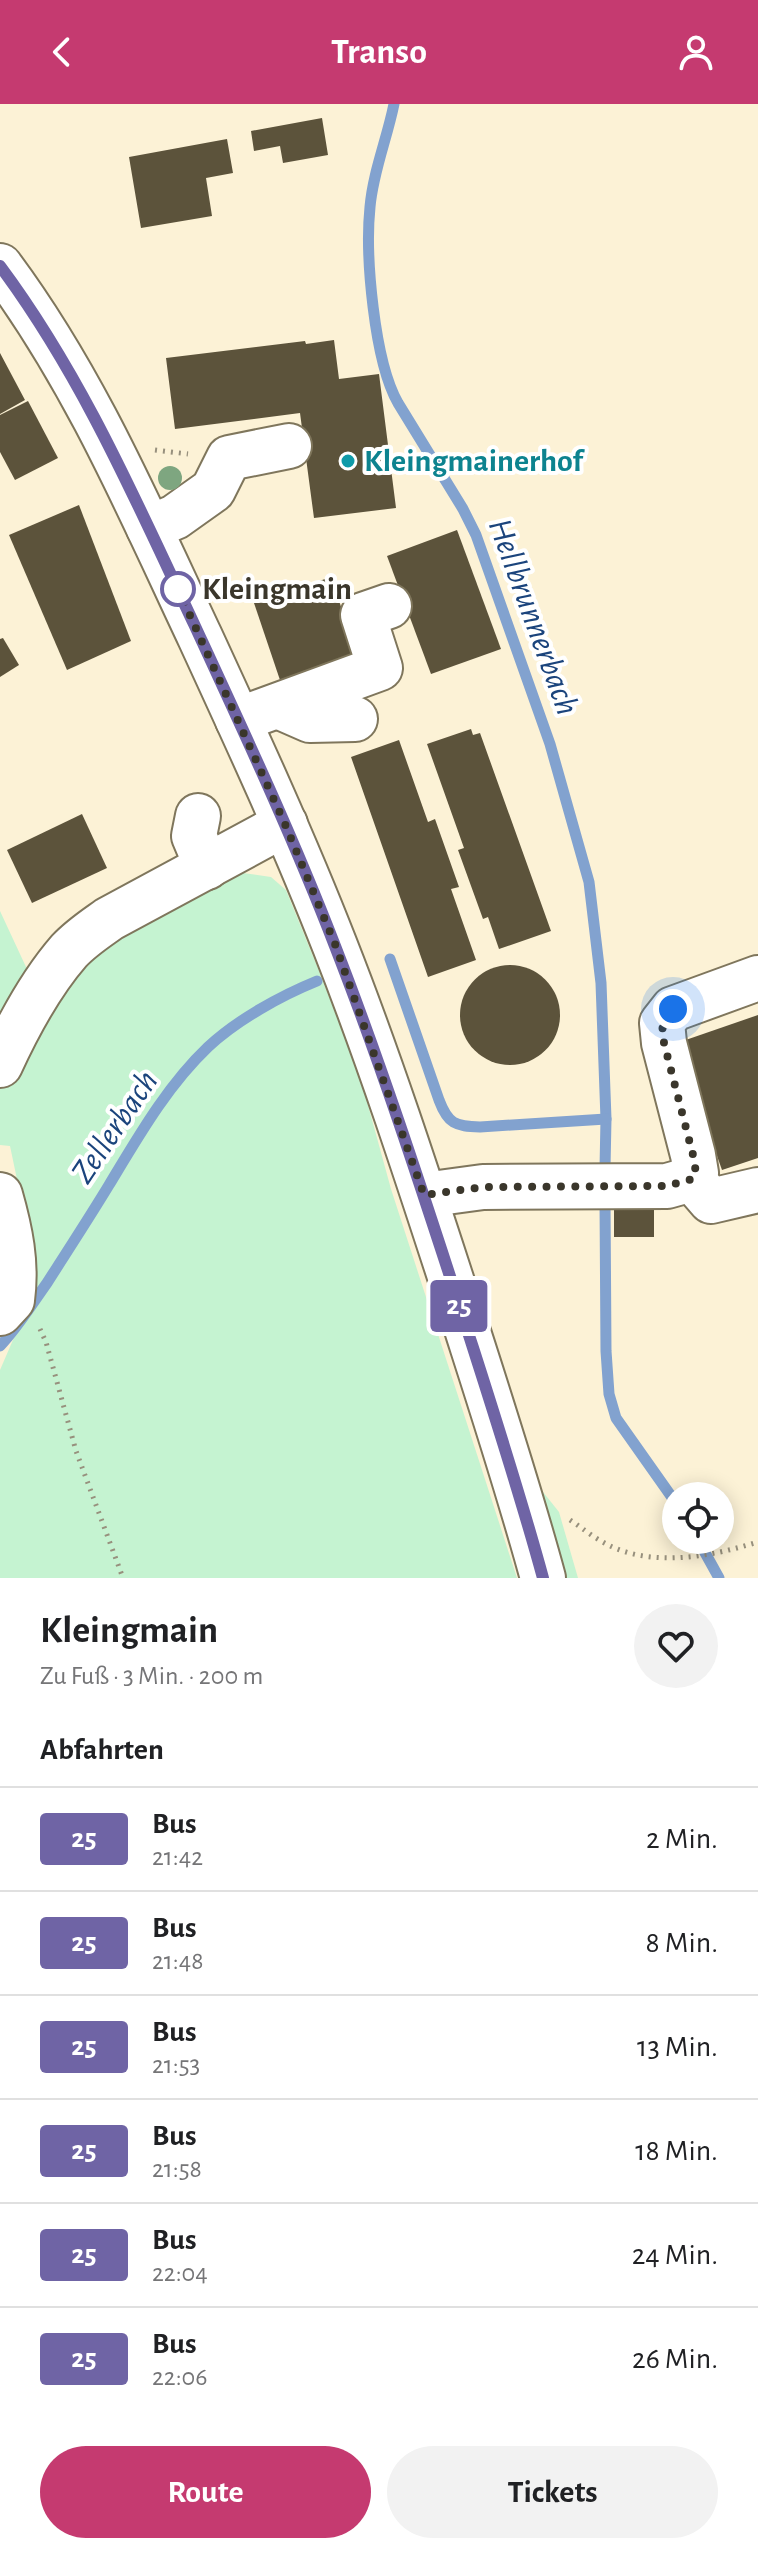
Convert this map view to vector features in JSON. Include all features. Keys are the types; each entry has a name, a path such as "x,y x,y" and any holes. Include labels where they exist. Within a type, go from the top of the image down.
{"street":[{"path":"6,285 81,390 149,528 258,713 285,824 351,987 424,1195 527,1518 543,1578"},
{"path":"149,528 175,517 213,490 229,458 289,446"},
{"path":"258,713 380,668 363,615 389,606"},
{"path":"258,713 310,720 355,719"},
{"path":"198,816 194,836 207,867"},
{"path":"0,1065 29,1011 71,949 87,934 109,919 285,824"},
{"path":"424,1195 483,1187 667,1186 692,1179 696,1173 693,1155 664,1043 662,1023 673,1009 758,978"},
{"path":"692,1179 711,1201 758,1190"},
{"path":"0,1195 11,1234 16,1310"}],"path":[{"path":"16,1310 46,1342 76,1451 123,1578"},
{"path":"566,1517 601,1542 646,1557 696,1557 727,1552 758,1542"}],"green space":[{"path":"243,873 271,877 286,890 360,1076 391,1189 517,1578 0,1578 0,1370 35,1289 27,1227 10,1146 0,1145 0,911 46,1010 89,954 153,913"},
{"path":"539,1487 559,1512 578,1578 563,1578"}],"building":[{"path":"322,118 328,155 283,163 280,146 254,151 251,131"},
{"path":"227,139 233,173 206,178 212,216 141,228 129,157"},
{"path":"334,340 339,379 379,374 396,508 314,518 300,413 175,429 166,358"},
{"path":"0,353 25,400 0,414"},
{"path":"28,401 58,458 15,480 0,452 0,415"},
{"path":"79,505 131,641 67,670 9,535"},
{"path":"457,530 501,649 431,674 387,556"},
{"path":"331,577 360,663 283,689 254,603"},
{"path":"3,638 19,665 0,677 0,639"},
{"path":"471,729 473,735 480,733 551,931 499,949 488,917 483,919 458,850 464,848 427,744"},
{"path":"399,740 428,822 435,819 459,887 451,889 476,960 428,977 351,757"},
{"path":"82,814 107,868 32,903 7,850"},
{"path":"510,965 538,973 552,987 560,1015 552,1043 538,1057 510,1065 482,1057 468,1043 460,1015 468,987 482,973"},
{"path":"758,1015 758,1158 722,1170 677,1043"},
{"path":"614,1199 654,1199 654,1237 614,1237"}],"waterway":[{"name":"Hellbrunnerbach","path":"394,104 370,207 370,279 377,335 398,403 476,535 550,744 589,882 601,983 605,1168"},
{"name":"Zellerbach","path":"390,959 439,1100 449,1119 464,1126 480,1127 606,1119"},
{"name":"Zellerbach","path":"0,1346 47,1283 179,1078 208,1047 245,1018 317,981"},
{"name":"Hellbrunnerbach","path":"605,1201 609,1394 616,1418 662,1483"},
{"name":"Hellbrunnerbach","path":"706,1554 719,1578"}],"bus line":[{"name":"25","path":"0,266 56,348 102,432 219,678 335,944 424,1195 527,1518 543,1578"}],"place":[{"name":"Kleingmainerhof","path":"348,461"},
{"name":"Kleingmain","path":"178,589"}],"route":[{"path":"178,589 285,824 335,944 424,1195 483,1187 667,1186 692,1179 696,1173 693,1155 664,1043 662,1023 673,1009"}]}
